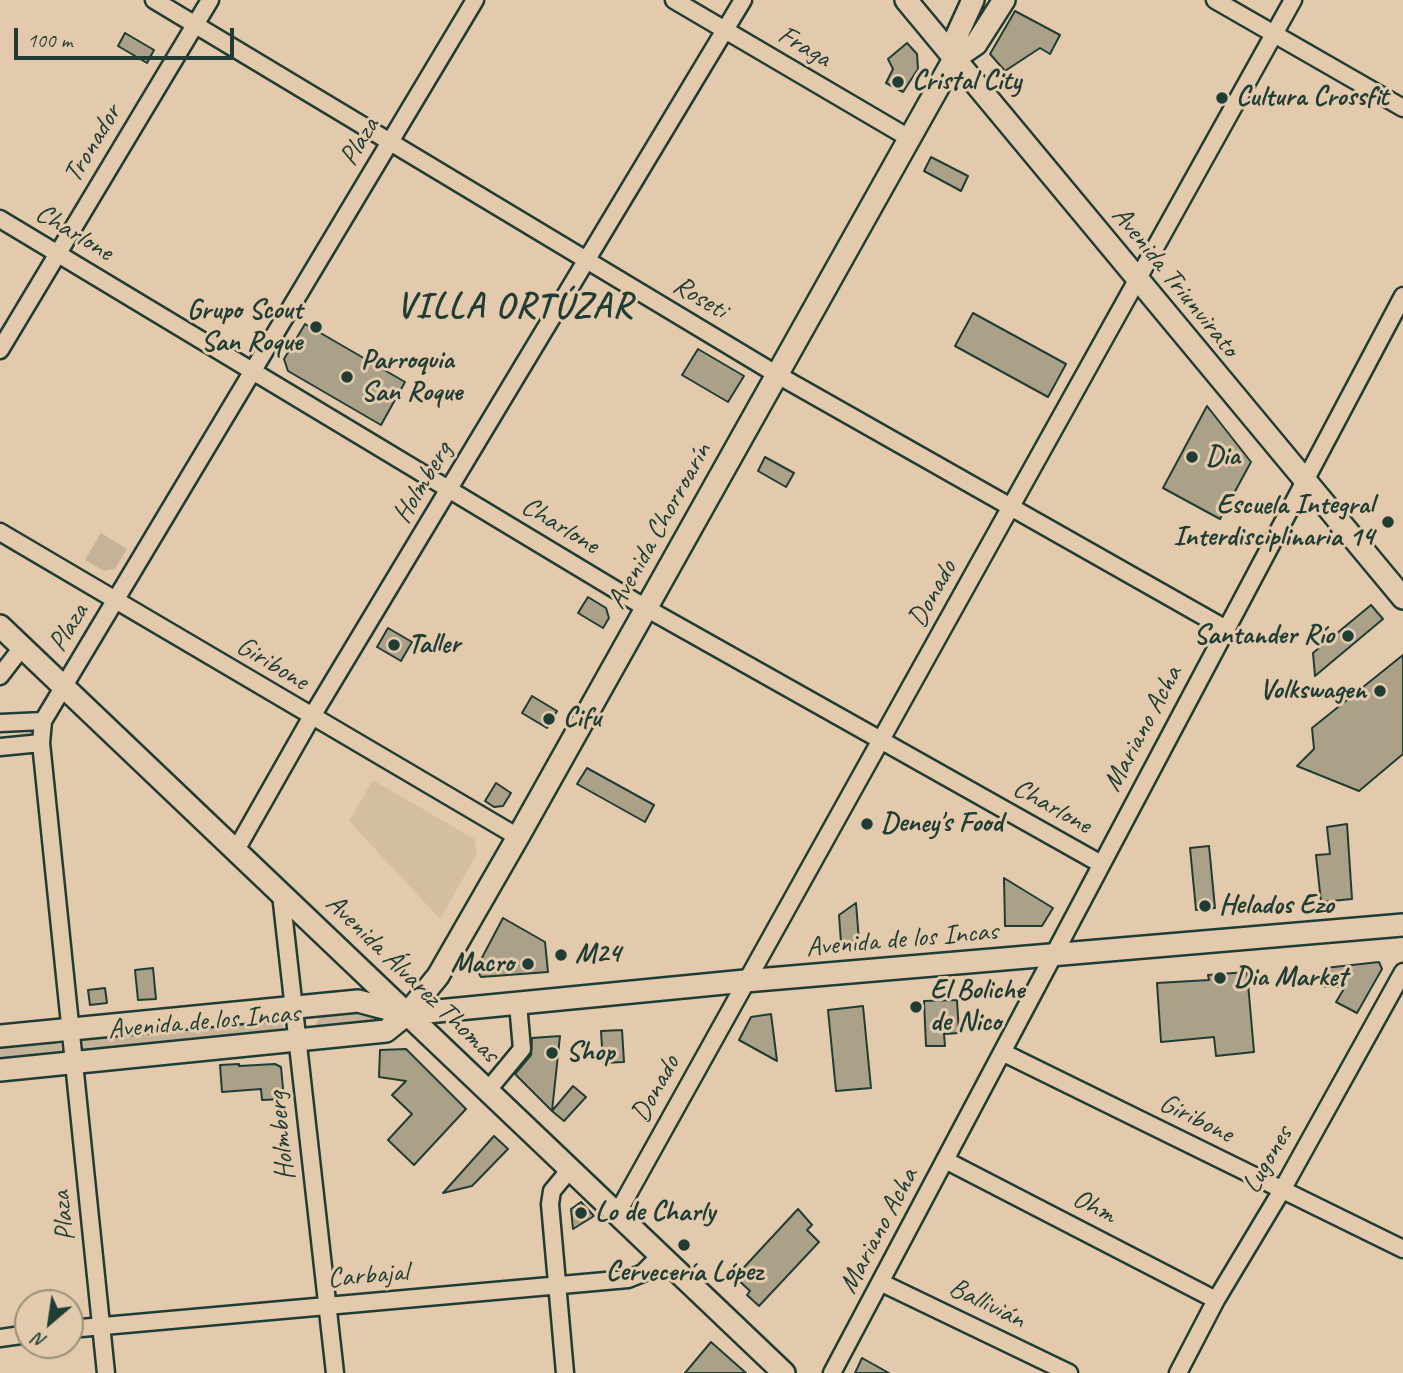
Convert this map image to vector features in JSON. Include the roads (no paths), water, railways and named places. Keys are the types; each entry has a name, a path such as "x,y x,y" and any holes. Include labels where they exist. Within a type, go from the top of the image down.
{"main road":[{"name":"Avenida Triunvirato","path":"906,0 1137,282 1403,598"},
{"name":"Avenida Chorroarín","path":"407,1014 438,976 518,837 954,59 957,35 973,0"},
{"name":"Avenida Chorroarín","path":"954,59 976,44 1004,0"},
{"name":"Avenida Álvarez Thomas","path":"0,626 784,1373"},
{"name":"Avenida de los Incas","path":"0,1035 358,1001 407,1014 745,981 1403,925"},
{"name":"Avenida de los Incas","path":"0,1070 386,1031 407,1014"}],"street":[{"name":"Roseti","path":"154,0 776,374 1226,629"},
{"name":"Tronador","path":"0,350 209,0"},
{"name":"Plaza","path":"106,1373 41,743 43,721 475,0"},
{"name":"Fraga","path":"674,0 909,138"},
{"name":"Holmberg","path":"236,850 311,718 743,0"},
{"path":"1215,0 1403,108"},
{"name":"Donado","path":"618,1212 1293,0"},
{"name":"Charlone","path":"0,219 646,608 881,743 1101,864"},
{"name":"Mariano Acha","path":"832,1373 947,1161 1101,864 1403,296"},
{"name":"Giribone","path":"0,533 311,718 518,837"},
{"path":"0,676 23,646"},
{"path":"0,723 43,721"},
{"path":"0,747 41,743"},
{"name":"Holmberg","path":"281,894 335,1373"},
{"name":"Lugones","path":"1178,1373 1216,1300 1282,1190 1403,972"},
{"path":"488,1090 522,1049 518,1004"},
{"name":"Giribone","path":"1004,1053 1403,1249"},
{"name":"Ohm","path":"947,1161 1216,1300"},
{"path":"565,1373 555,1285 550,1204 552,1191 571,1168"},
{"name":"Carbajal","path":"84,1327 628,1279 643,1273 662,1254"},
{"name":"Ballivián","path":"882,1283 1069,1373"}],"place":[{"name":"Cristal City","path":"898,82"},
{"name":"Cultura Crossfit","path":"1222,98"},
{"name":"Grupo Scout San Roque","path":"316,327"},
{"name":"Parroquia San Roque","path":"347,377"},
{"name":"Dia","path":"1192,457"},
{"name":"Escuela Integral Interdisciplinaria 14","path":"1388,522"},
{"name":"Santander Río","path":"1348,636"},
{"name":"Taller","path":"394,645"},
{"name":"Volkswagen","path":"1380,691"},
{"name":"Cifu","path":"549,719"},
{"name":"Deney's Food","path":"867,824"},
{"name":"Helados Ezo","path":"1205,906"},
{"name":"M24","path":"561,955"},
{"name":"Macro","path":"528,964"},
{"name":"Dia Market","path":"1220,978"},
{"name":"El Boliche de Nico","path":"916,1007"},
{"name":"Shop","path":"552,1053"},
{"name":"Lo de Charly","path":"581,1213"},
{"name":"Cervecería López","path":"684,1245"}],"district":[{"name":"VILLA ORTÚZAR","path":"515,308"}]}
